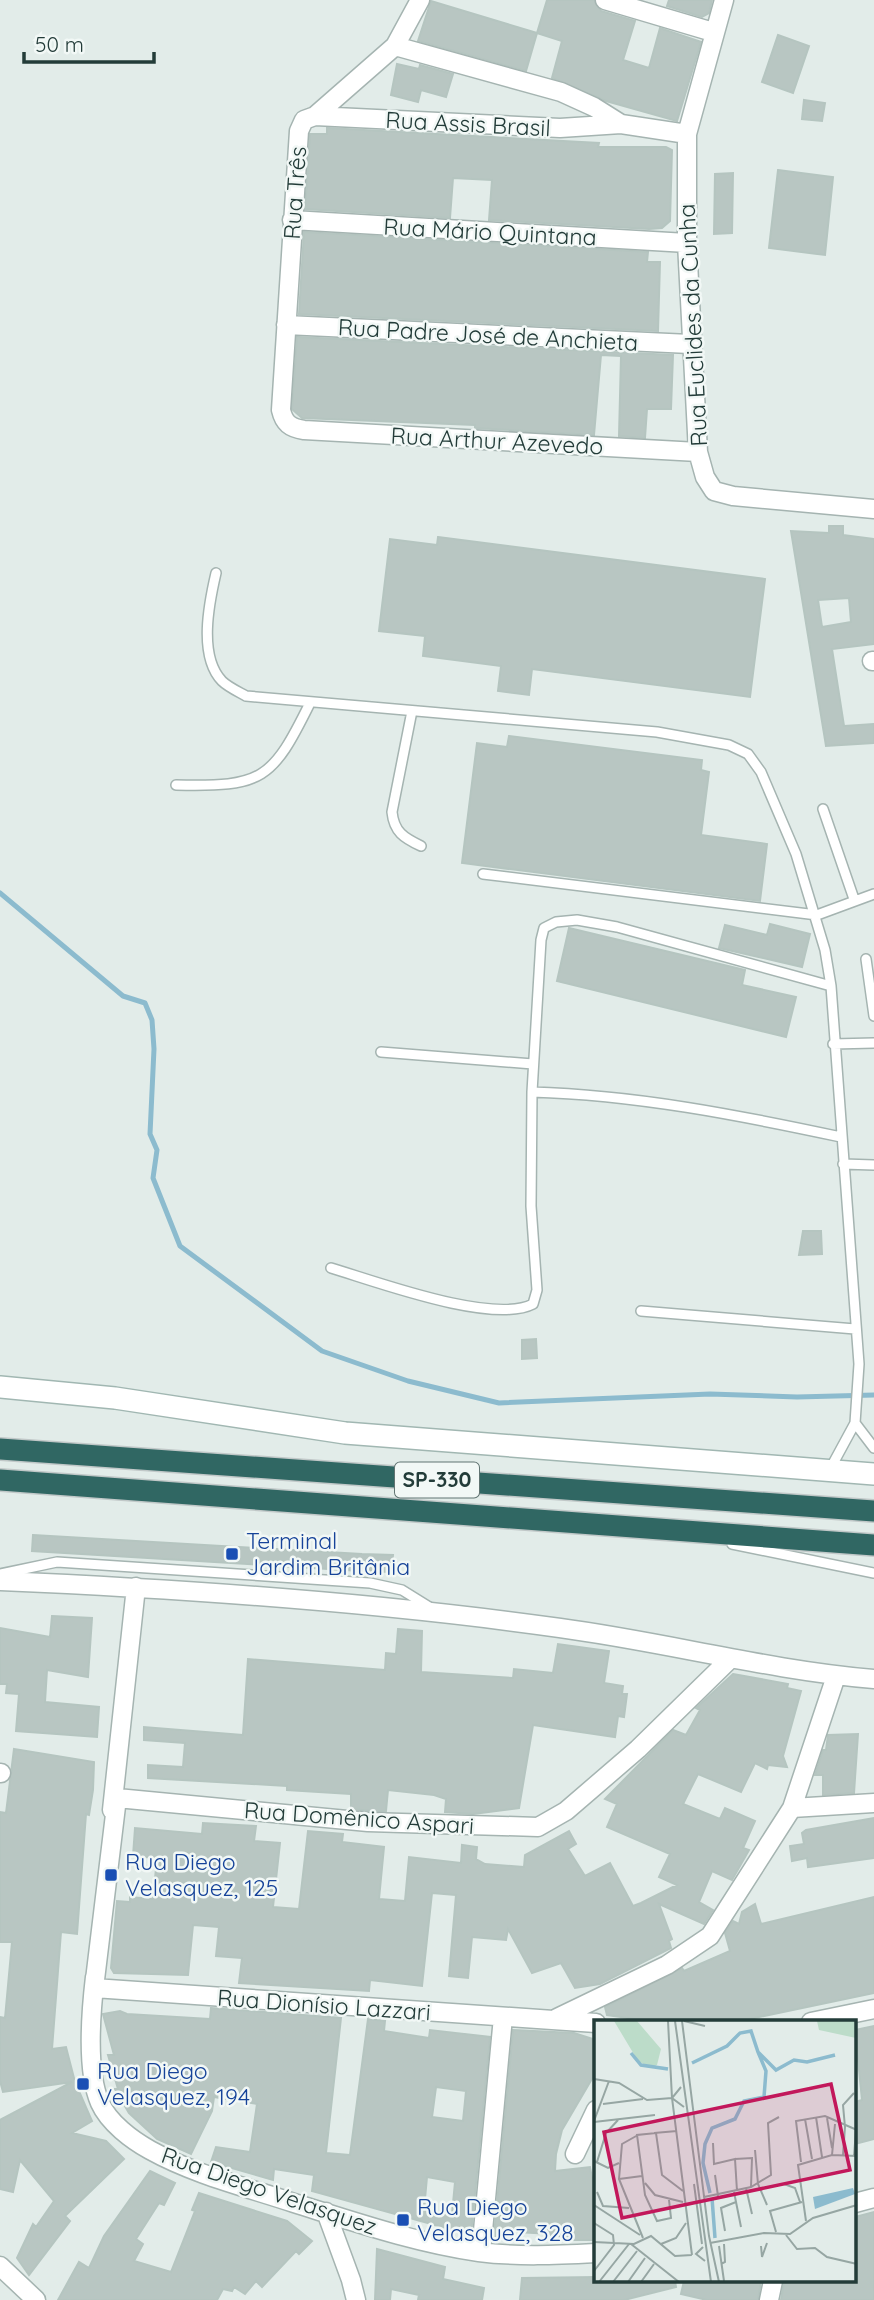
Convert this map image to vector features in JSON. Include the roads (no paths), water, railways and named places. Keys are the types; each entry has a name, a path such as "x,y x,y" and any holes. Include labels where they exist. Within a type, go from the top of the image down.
{"highway":[{"name":"SP-330","path":"0,1449 874,1511"},
{"name":"SP-330","path":"0,1480 874,1545"}],"main road":[{"path":"0,1387 115,1398 345,1433 874,1474"}],"street":[{"name":"Rua Três","path":"296,429 283,419 281,410 299,131 304,120 315,116 395,46 420,0"},
{"path":"605,0 713,32"},
{"name":"Rua Euclides da Cunha","path":"724,0 687,134 690,344 698,452 705,477 714,491 733,496 874,509"},
{"path":"395,46 561,92 594,107 621,124 687,134"},
{"name":"Rua Assis Brasil","path":"315,116 560,128 621,124"},
{"name":"Rua Mário Quintana","path":"292,220 687,243"},
{"name":"Rua Padre José de Anchieta","path":"286,325 690,344"},
{"name":"Rua Arthur Azevedo","path":"296,429 698,452"},
{"path":"0,1581 136,1587 436,1611 613,1635 729,1660 874,1679"},
{"name":"Rua Diego Velasquez","path":"136,1587 94,1988 93,2072 101,2104 121,2130 147,2149 181,2166 419,2241 481,2252 537,2256 594,2253"},
{"name":"Rua Domênico Aspari","path":"94,1988 117,1798 368,1822 538,1827 566,1811 628,1758 729,1660"},
{"path":"556,2018 667,1965 710,1936 792,1808 835,1676"},
{"path":"792,1808 874,1802"},
{"name":"Rua Dionísio Lazzari","path":"94,1988 503,2017 556,2018 594,2023"},
{"path":"821,2020 874,2009"},
{"path":"481,2252 503,2017"},
{"path":"575,2154 594,2114"},
{"path":"856,2203 874,2198"},
{"path":"326,2212 352,2280 356,2300"},
{"path":"0,2266 36,2300"},
{"path":"769,2300 773,2282"}],"lane":[{"path":"216,573 211,594 210,655 221,681 246,696 657,732 729,745 748,754 761,772 792,842 817,915 831,986 833,1044 859,1364 855,1419 828,1472"},
{"path":"176,785 239,784 267,773 281,759 310,703"},
{"path":"412,711 392,812 393,822 402,837 421,846"},
{"path":"823,809 854,899"},
{"path":"483,874 817,915 854,899 874,894"},
{"path":"331,1268 466,1306 523,1309 533,1304 537,1290 531,1206 531,1092 544,928 556,922 577,920 617,927 831,986"},
{"path":"866,959 874,1016"},
{"path":"833,1044 874,1044"},
{"path":"381,1052 533,1064"},
{"path":"531,1092 603,1097 722,1111 841,1137"},
{"path":"843,1164 874,1165"},
{"path":"641,1311 855,1329"},
{"path":"855,1419 874,1448"},
{"path":"676,1532 874,1573"},
{"path":"0,1574 39,1563 57,1562 370,1583 402,1590 436,1611"}],"waterway":[{"path":"0,893 123,996 145,1003 152,1020 154,1049 150,1134 157,1150 153,1178 180,1246 322,1351 408,1381 499,1403 710,1394 797,1397 874,1395"}],"place":[{"name":"Terminal Jardim Britânia","path":"232,1554"},
{"name":"Rua Diego Velasquez, 125","path":"111,1875"},
{"name":"Rua Diego Velasquez, 194","path":"83,2084"},
{"name":"Rua Diego Velasquez, 328","path":"403,2220"}]}
